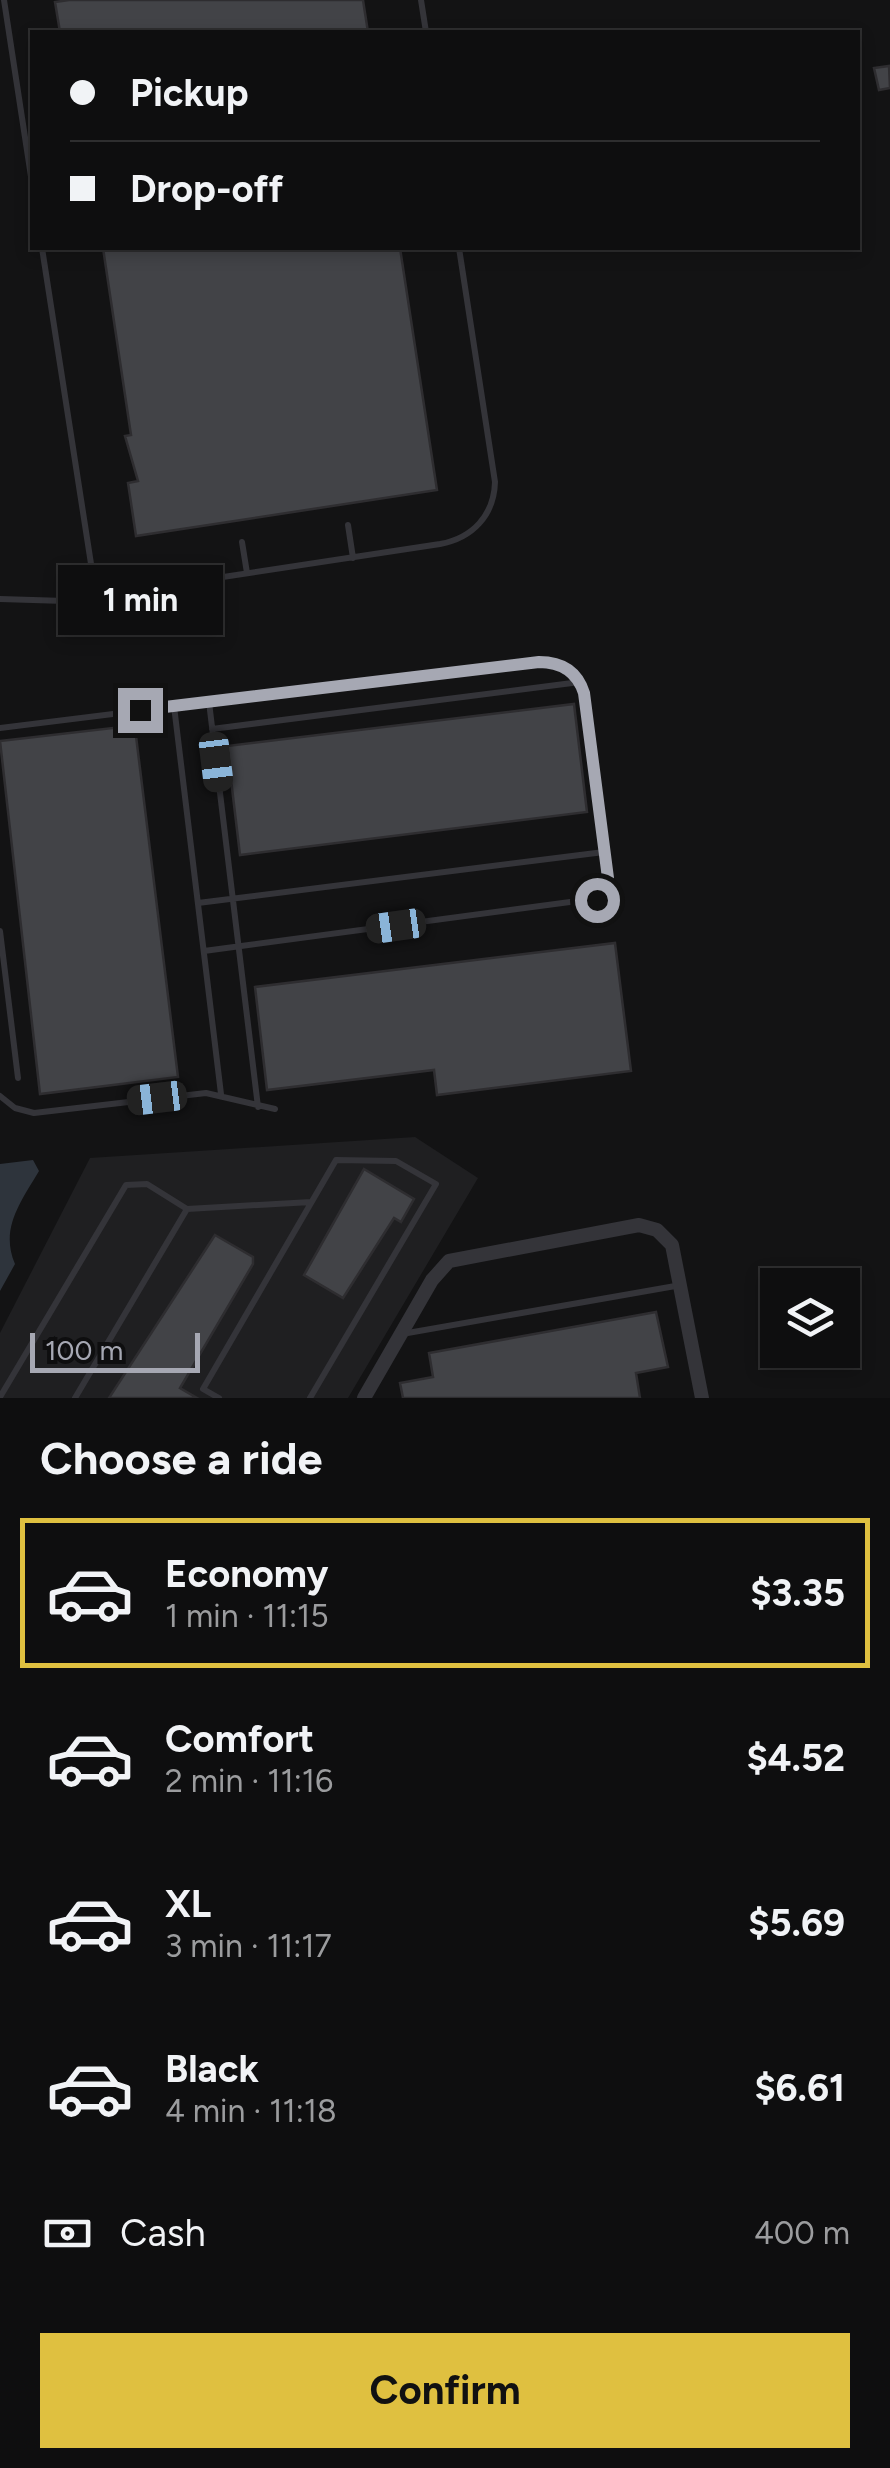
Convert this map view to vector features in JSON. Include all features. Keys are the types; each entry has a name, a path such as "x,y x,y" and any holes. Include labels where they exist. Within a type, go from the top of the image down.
{"street":[{"path":"364,1398 437,1272 455,1258 643,1225 662,1233 672,1245 702,1398"}],"lane":[{"path":"4,0 30,170"},
{"path":"421,0 426,30"},
{"path":"42,250 96,596"},
{"path":"0,599 35,602 96,596 353,558 457,540 480,524 494,500 493,468 459,250"},
{"path":"348,525 353,558"},
{"path":"242,542 248,573"},
{"path":"0,728 543,661 566,667 580,682 607,887 597,900 204,951"},
{"path":"212,728 580,682"},
{"path":"209,702 258,1107"},
{"path":"174,706 221,1094"},
{"path":"198,903 604,852"},
{"path":"0,931 18,1078"},
{"path":"0,1096 15,1108 34,1113 221,1094 274,1109"},
{"path":"219,1398 203,1389 336,1160 396,1160 436,1184 310,1398"},
{"path":"0,1396 126,1185 147,1184 188,1208 312,1202"},
{"path":"75,1398 188,1208"},
{"path":"401,1334 682,1285"}],"shaded area":[{"path":"415,1137 478,1178 348,1398 0,1398 0,1333 90,1158"},
{"path":"33,1160 39,1171 14,1216 10,1239 15,1264 0,1291 0,1164"}],"building":[{"path":"363,0 368,30 60,30 55,2"},
{"path":"889,66 890,88 879,90 874,68"},
{"path":"103,250 400,250 437,490 136,536 128,483 138,481 125,436 131,435"},
{"path":"574,704 587,812 240,855 227,746"},
{"path":"147,724 149,734 136,736 178,1077 40,1094 0,741"},
{"path":"615,943 631,1071 437,1095 434,1070 267,1090 255,987"},
{"path":"364,1169 414,1199 401,1222 394,1218 343,1298 304,1275"},
{"path":"215,1235 253,1257 253,1264 180,1388 197,1398 109,1398"},
{"path":"656,1312 668,1367 636,1373 640,1398 403,1398 400,1383 433,1377 429,1353"}],"route":[{"path":"140,710 539,662 558,664 571,670 584,693 608,878 606,891 597,900"}]}
